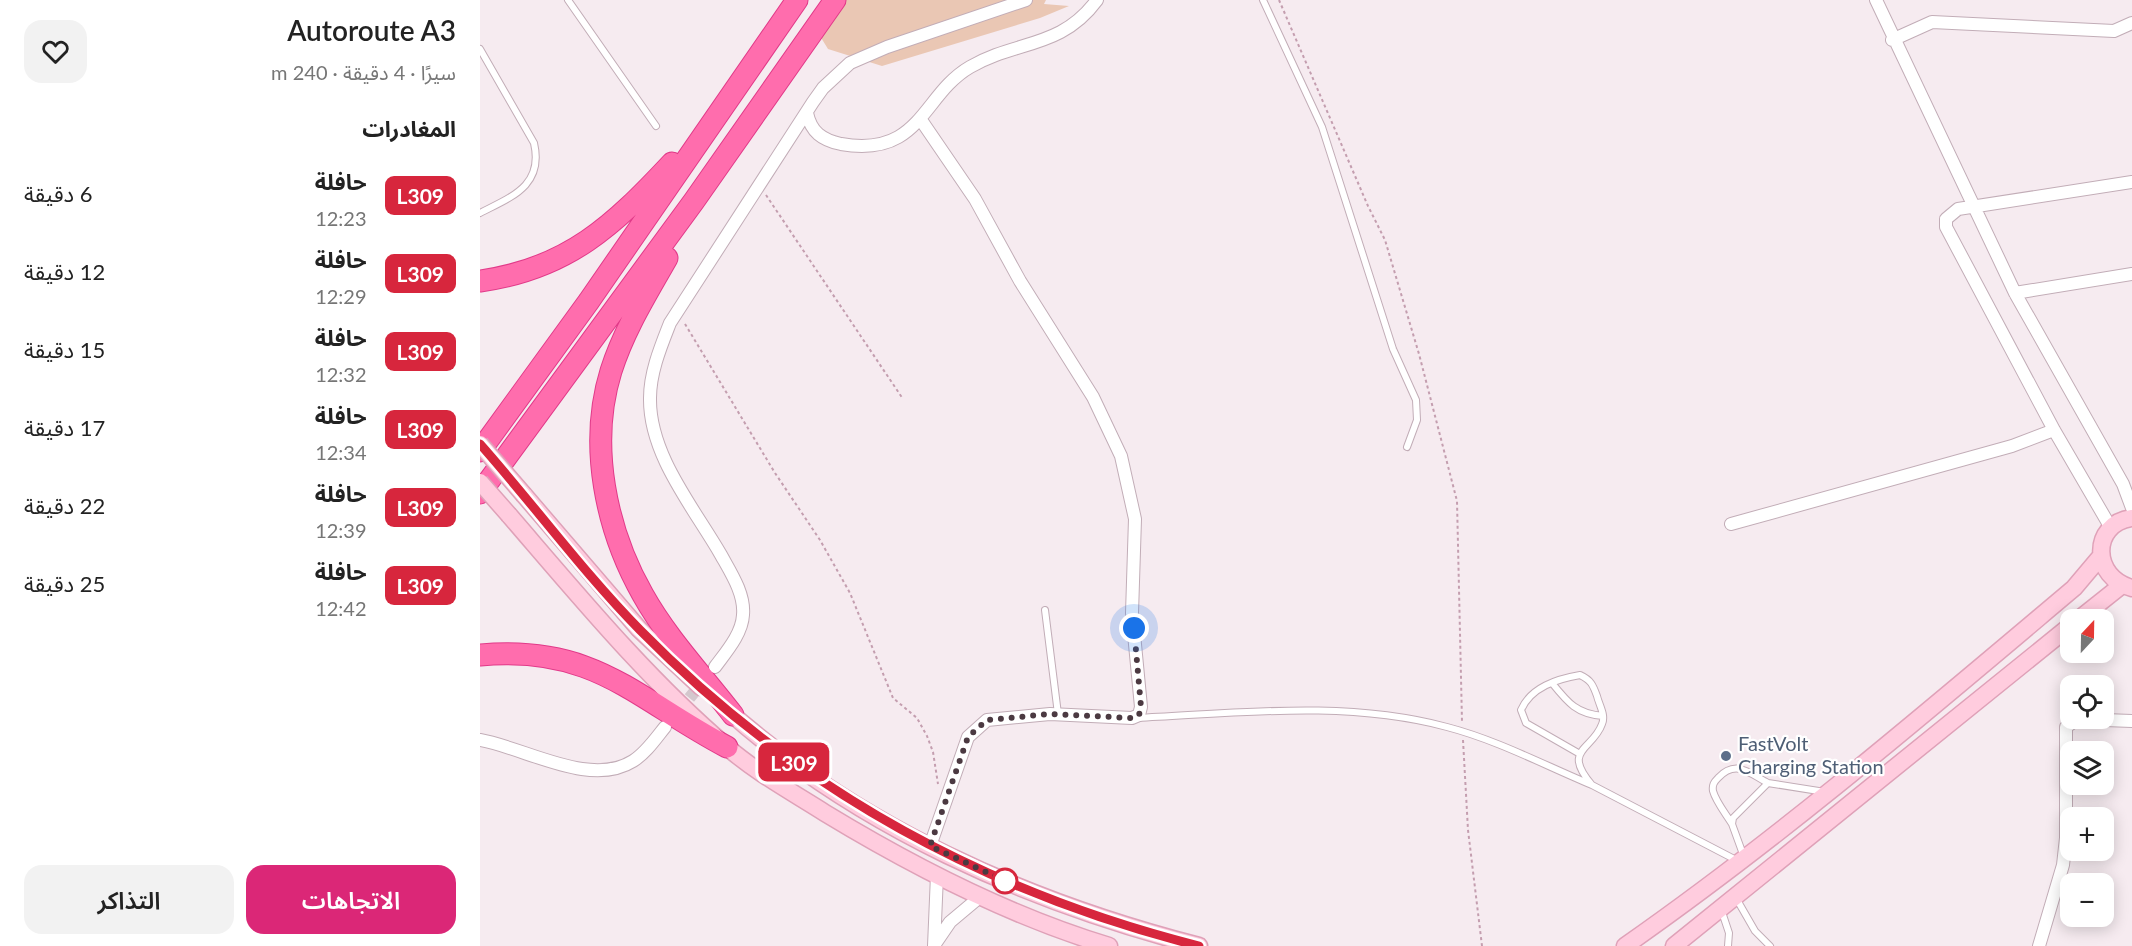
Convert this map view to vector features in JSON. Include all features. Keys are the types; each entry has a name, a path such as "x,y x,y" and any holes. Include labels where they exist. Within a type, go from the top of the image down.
{"highway":[{"path":"480,451 589,301 797,0"},
{"path":"480,493 694,201 835,0"},
{"path":"480,281 520,274 542,266 586,244 628,210 721,109"},
{"path":"694,201 667,258 635,314 611,372 603,413 603,458 610,512 627,564 657,618 733,715"},
{"path":"480,655 521,653 560,658 581,664 641,693 690,728 727,747"}],"main road":[{"path":"480,444 639,629 733,715 830,787 930,846 1067,907 1124,927 1199,946"},
{"path":"480,482 614,637 727,747 798,796 869,840 981,896 1061,931 1109,946"},
{"path":"2094,609 2127,586 2108,573 2101,556 2102,546 2111,528 2132,518"},
{"path":"1625,946 1692,899 2066,595 2101,556"},
{"path":"1674,946 2060,634"}],"street":[{"path":"715,667 741,625 742,604 728,568 673,473 659,444 651,411 650,397 657,361 676,311 823,88 850,63 887,47 1026,0"},
{"path":"807,113 818,135 832,142 858,145 890,140 911,129 921,120 961,73 981,61 1031,45 1063,31 1080,20 1096,0"},
{"path":"1876,0 1892,39 2015,292 2123,484 2132,508"},
{"path":"1892,39 1932,22 2114,31 2132,23"},
{"path":"921,120 975,199 1020,281 1088,388 1109,425 1121,456 1136,519 1132,613 1141,707 1139,715 1132,718 1058,715 987,720 968,737 930,846"},
{"path":"2111,528 2054,430 1946,227 1946,219 1951,212 1972,206 2132,182"},
{"path":"2015,292 2132,274"},
{"path":"1731,524 2012,446 2054,430"},
{"path":"2039,946 2063,865 2067,838 2066,727 2078,719 2132,721"},
{"path":"480,740 580,768 607,771 635,760 665,727"},
{"path":"934,945 937,875"},
{"path":"934,945 950,922 981,896"}],"lane":[{"path":"568,0 656,126"},
{"path":"1263,0 1322,128 1393,349 1416,400 1417,420 1407,447"},
{"path":"480,49 534,143 536,160 532,176 524,188 480,213"},
{"path":"1045,610 1058,715"},
{"path":"1580,754 1526,723 1521,710 1535,691 1552,683 1580,675 1592,682 1603,716 1599,730 1580,754 1581,771 1592,785"},
{"path":"1552,683 1570,706 1580,713 1603,716"},
{"path":"1132,718 1302,709 1403,717 1462,731 1592,785 1741,859"},
{"path":"1741,859 1732,824 1713,793 1712,787 1716,780 1729,769 1736,768 1768,783"},
{"path":"1732,824 1736,813 1768,783 1774,782 1825,792"},
{"path":"1736,897 1755,931 1770,946"},
{"path":"1721,909 1729,933 1728,946"}],"path":[{"path":"1279,0 1368,206 1386,240 1448,462 1456,501 1462,731 1468,830 1482,946"},
{"path":"759,185 903,399"},
{"path":"676,311 775,473 820,540 850,593 893,698 917,718 927,736 933,752 939,791"}],"shaded area":[{"path":"846,0 1046,0 1044,4 1069,6 1040,18 882,66 828,49 820,36"}],"tunnel":[{"path":"678,712 705,679"}],"bus line":[{"name":"L309","path":"480,444 639,629 733,715 798,765 909,836 1010,883 1097,918 1199,946"}],"place":[{"name":"FastVolt Charging Station","path":"1726,756"}],"route":[{"path":"1005,881 1010,883 930,846 938,817 968,737 987,720 1050,714 1132,718 1139,715 1141,707 1134,628"}]}
